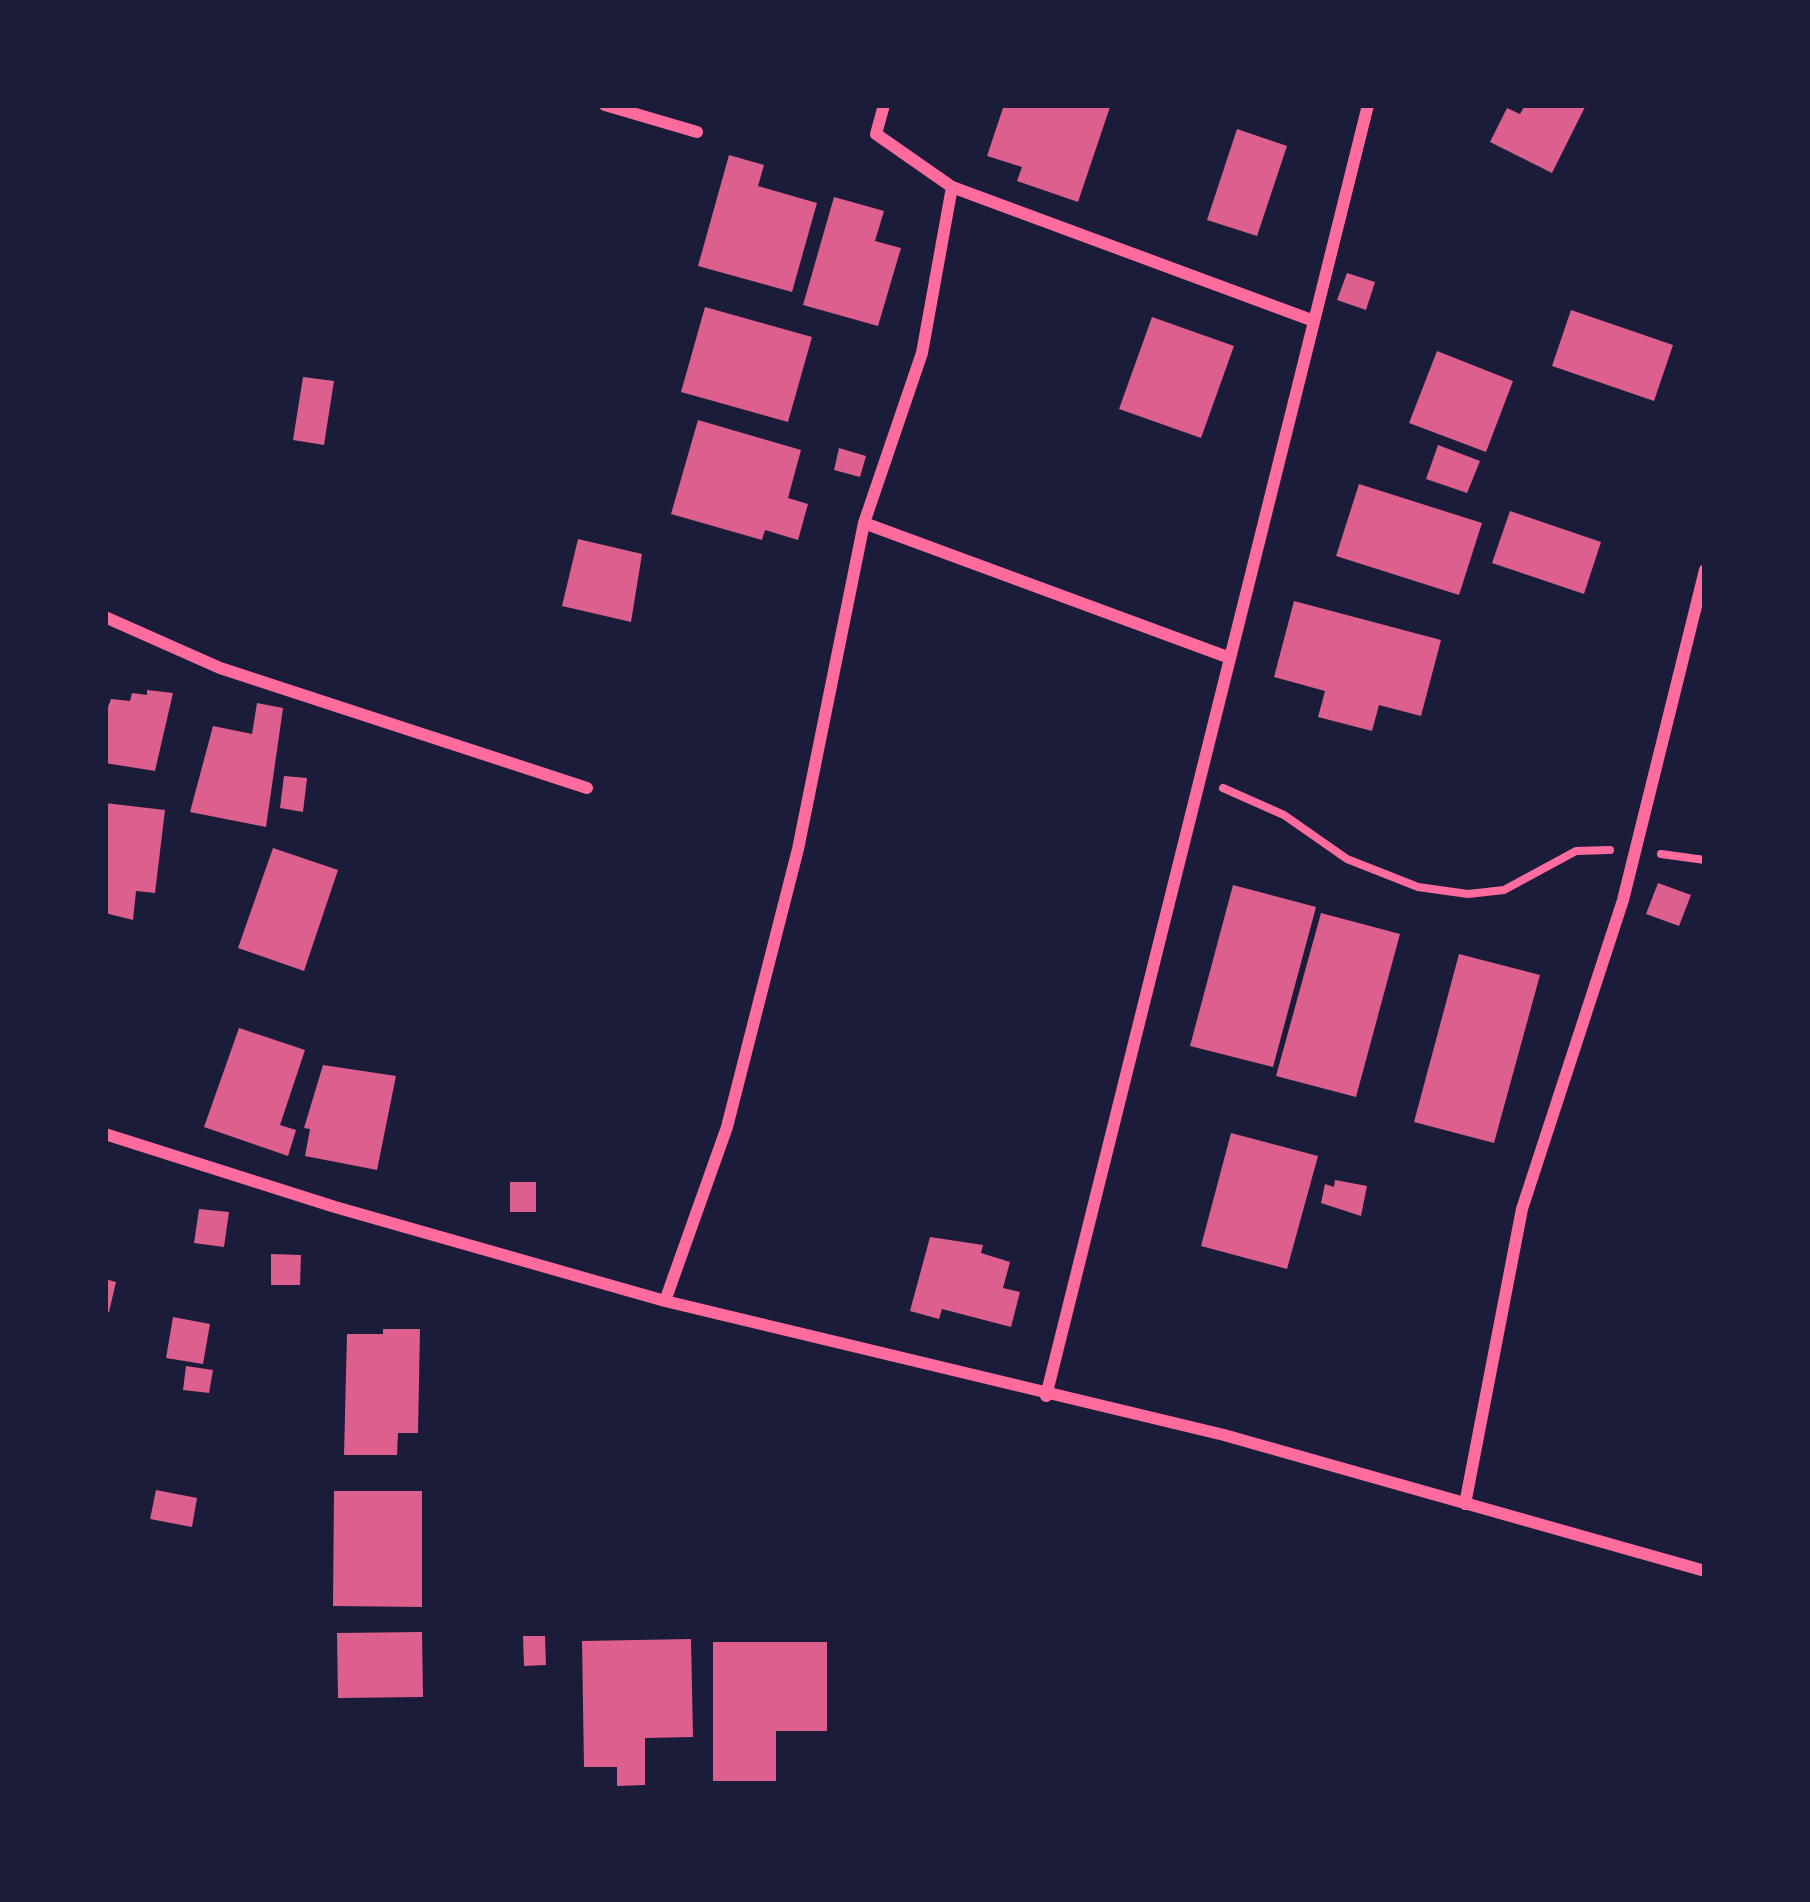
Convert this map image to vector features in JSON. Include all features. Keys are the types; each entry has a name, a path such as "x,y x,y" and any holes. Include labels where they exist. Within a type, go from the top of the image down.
{"street":[{"path":"605,105 697,132"},
{"path":"884,105 876,134 952,187 1314,321"},
{"path":"1046,1396 1368,105"},
{"path":"665,1301 727,1126 786,896 864,524 922,353 952,187"},
{"path":"864,524 1230,658"},
{"path":"1465,1504 1522,1210 1635,850 1705,570"},
{"path":"105,617 220,668 586,788"},
{"path":"105,1134 335,1208 665,1301 1224,1435 1705,1571"}],"path":[{"path":"1200,778 1284,814 1346,859 1418,887 1468,894 1504,890 1576,851 1635,850 1705,860"}],"building":[{"path":"1004,105 1110,107 1078,202 1017,181 1022,167 987,156"},
{"path":"1525,105 1586,105 1552,173 1490,142 1507,108 1520,114"},
{"path":"1237,129 1287,146 1257,236 1207,220"},
{"path":"729,155 764,165 758,186 817,203 792,292 698,266"},
{"path":"834,197 884,211 875,241 901,248 878,326 803,305"},
{"path":"1347,273 1375,282 1366,310 1337,300"},
{"path":"705,307 812,337 788,422 681,392"},
{"path":"1571,310 1673,345 1654,401 1552,366"},
{"path":"1152,317 1234,346 1201,438 1119,409"},
{"path":"1437,351 1513,381 1486,452 1409,423"},
{"path":"303,377 334,381 324,445 293,440"},
{"path":"698,420 801,450 788,498 808,504 798,540 765,530 762,540 671,514"},
{"path":"1438,445 1480,461 1467,493 1426,479"},
{"path":"839,448 866,456 860,477 834,470"},
{"path":"1359,484 1482,523 1459,595 1336,556"},
{"path":"1510,511 1601,542 1584,594 1492,563"},
{"path":"578,539 642,554 631,622 562,606"},
{"path":"1294,601 1441,640 1421,716 1379,705 1372,731 1318,717 1325,691 1274,677"},
{"path":"147,690 173,693 155,771 105,763 105,715 111,699 130,701 132,693 147,695"},
{"path":"257,703 283,708 266,827 190,812 213,726 252,734"},
{"path":"284,776 307,778 303,812 280,808"},
{"path":"105,803 165,810 155,893 136,891 133,920 105,913"},
{"path":"273,848 338,870 304,971 238,948"},
{"path":"1658,883 1691,895 1679,926 1646,914"},
{"path":"1233,885 1316,907 1273,1067 1190,1046"},
{"path":"1321,913 1400,934 1356,1097 1276,1076"},
{"path":"1459,954 1540,975 1494,1143 1414,1122"},
{"path":"239,1028 305,1050 280,1125 296,1130 288,1156 204,1127"},
{"path":"323,1065 396,1076 377,1170 305,1156 310,1129 304,1128"},
{"path":"1231,1133 1318,1156 1287,1269 1201,1246"},
{"path":"1335,1180 1367,1186 1361,1216 1321,1203 1325,1184 1334,1187"},
{"path":"510,1182 536,1182 536,1212 510,1212"},
{"path":"199,1209 229,1212 224,1247 194,1243"},
{"path":"930,1237 983,1245 981,1253 1010,1262 1003,1288 1020,1292 1011,1327 942,1309 939,1319 910,1311"},
{"path":"271,1254 301,1255 300,1285 271,1285"},
{"path":"105,1279 116,1282 109,1312 105,1311"},
{"path":"173,1317 210,1324 203,1364 166,1358"},
{"path":"383,1329 420,1329 418,1433 398,1433 397,1455 344,1455 347,1334 383,1334"},
{"path":"186,1366 213,1370 209,1393 183,1390"},
{"path":"156,1490 197,1498 192,1527 150,1519"},
{"path":"334,1491 422,1491 422,1607 333,1606"},
{"path":"422,1632 423,1697 338,1698 337,1633"},
{"path":"523,1636 545,1636 546,1665 524,1666"},
{"path":"691,1639 693,1737 645,1738 645,1785 617,1786 617,1767 584,1767 582,1641"},
{"path":"713,1642 827,1642 827,1731 776,1731 776,1781 713,1781"}]}
